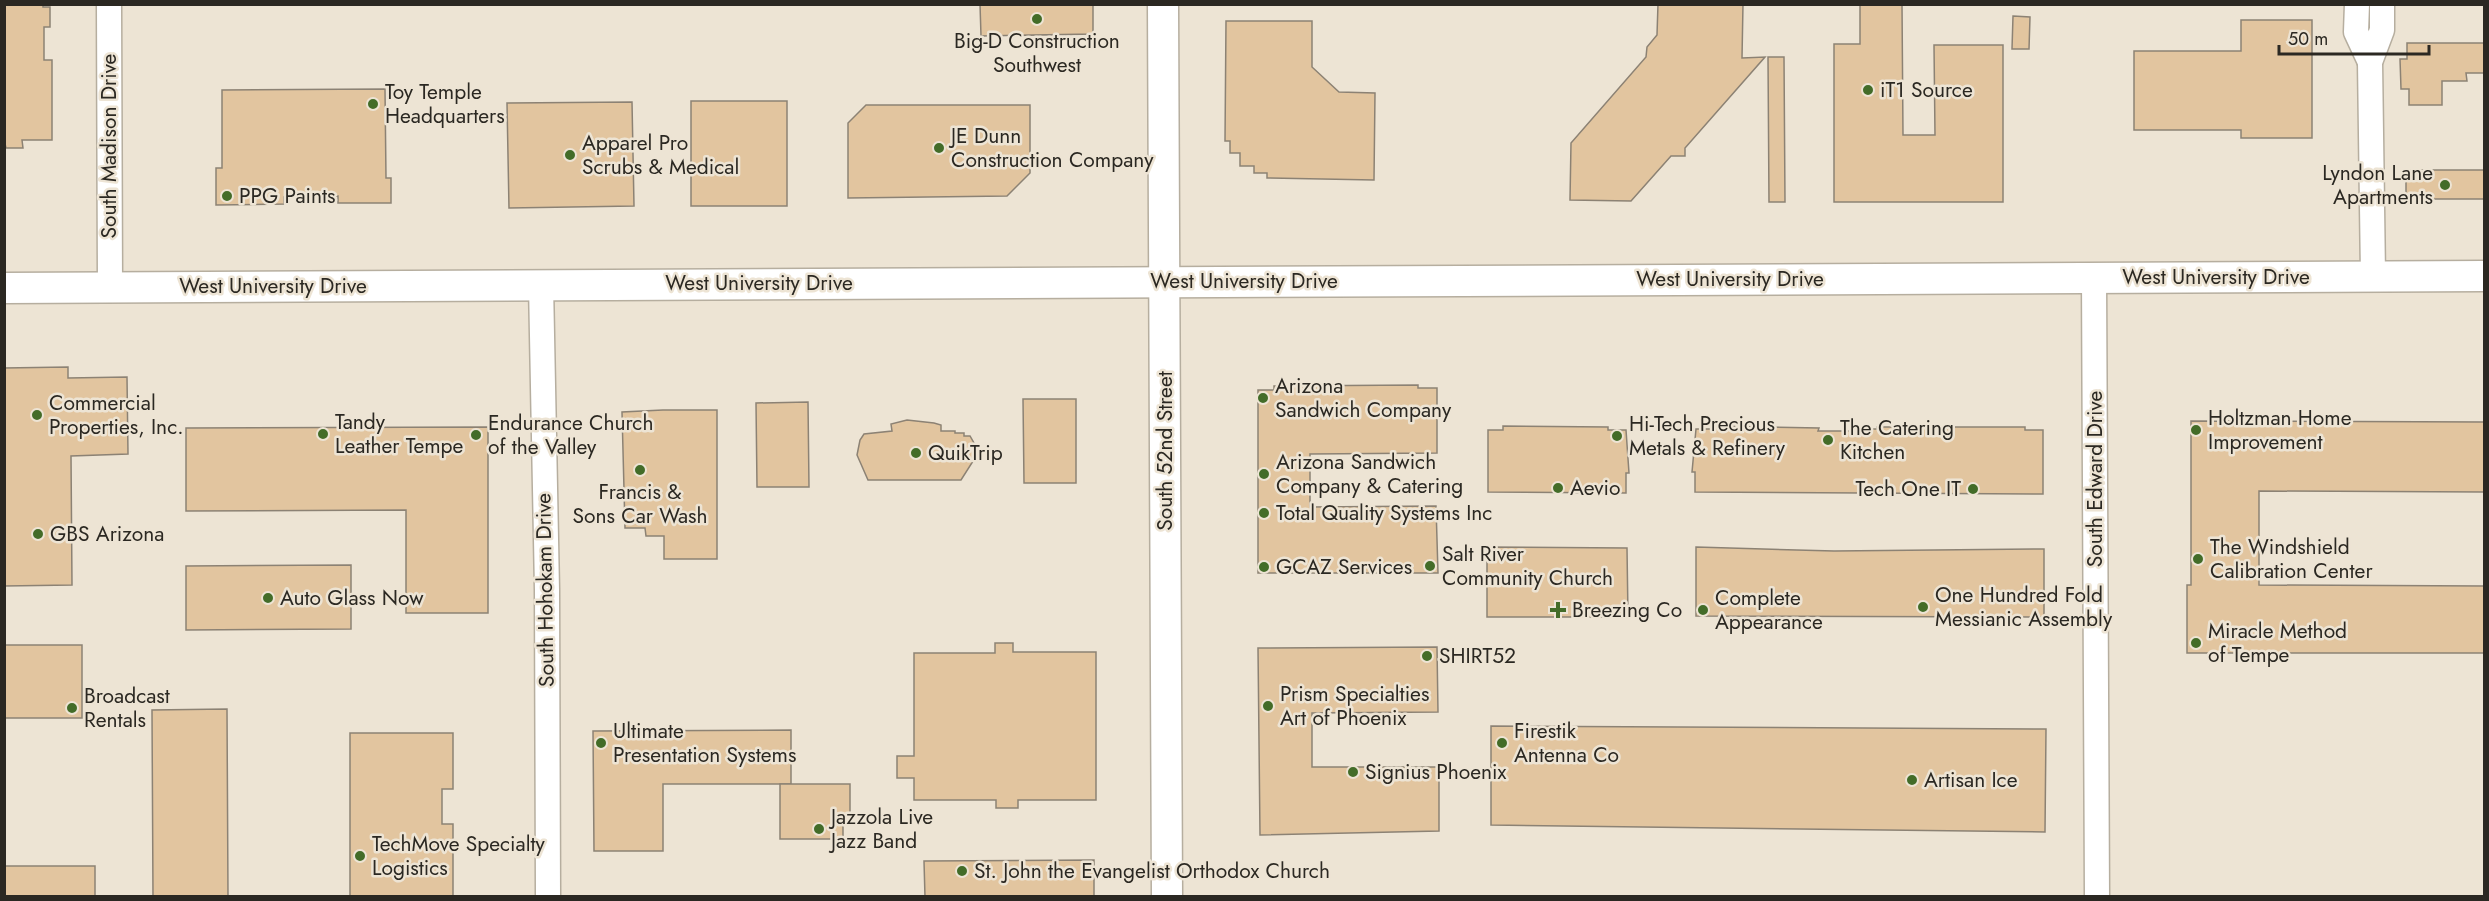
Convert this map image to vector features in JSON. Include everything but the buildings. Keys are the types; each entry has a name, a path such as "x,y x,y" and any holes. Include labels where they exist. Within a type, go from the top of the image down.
{"main road":[{"name":"South 52nd Street","path":"1163,4 1167,897"},
{"name":"West University Drive","path":"4,288 2484,276"}],"street":[{"name":"South Madison Drive","path":"109,4 110,287"},
{"path":"2356,4 2356,32 2370,62"},
{"path":"2373,276 2370,62 2382,30 2382,5 2392,4"},
{"name":"South Edward Drive","path":"2094,277 2097,897"},
{"name":"South Hohokam Drive","path":"541,284 540,360 547,590 548,897"}],"place":[{"name":"Big-D Construction Southwest","path":"1037,19"},
{"name":"iT1 Source","path":"1868,90"},
{"name":"Toy Temple Headquarters","path":"373,104"},
{"name":"JE Dunn Construction Company","path":"939,148"},
{"name":"Apparel Pro Scrubs & Medical","path":"570,155"},
{"name":"Lyndon Lane Apartments","path":"2445,185"},
{"name":"PPG Paints","path":"227,196"},
{"name":"Arizona Sandwich Company","path":"1263,398"},
{"name":"Commercial Properties, Inc.","path":"37,415"},
{"name":"Holtzman Home Improvement","path":"2196,430"},
{"name":"Tandy Leather Tempe","path":"323,434"},
{"name":"Endurance Church of the Valley","path":"476,435"},
{"name":"Hi-Tech Precious Metals & Refinery","path":"1617,436"},
{"name":"The Catering Kitchen","path":"1828,440"},
{"name":"QuikTrip","path":"916,453"},
{"name":"Francis & Sons Car Wash","path":"640,470"},
{"name":"Arizona Sandwich Company & Catering","path":"1264,474"},
{"name":"Aevio","path":"1558,488"},
{"name":"Tech One IT","path":"1973,489"},
{"name":"Total Quality Systems Inc","path":"1264,513"},
{"name":"GBS Arizona","path":"38,534"},
{"name":"The Windshield Calibration Center","path":"2198,559"},
{"name":"Salt River Community Church","path":"1430,566"},
{"name":"GCAZ Services","path":"1264,567"},
{"name":"Auto Glass Now","path":"268,598"},
{"name":"One Hundred Fold Messianic Assembly","path":"1923,607"},
{"name":"Breezing Co","path":"1558,610"},
{"name":"Complete Appearance","path":"1703,610"},
{"name":"Miracle Method of Tempe","path":"2196,643"},
{"name":"SHIRT52","path":"1427,656"},
{"name":"Prism Specialties Art of Phoenix","path":"1268,706"},
{"name":"Broadcast Rentals","path":"72,708"},
{"name":"Ultimate Presentation Systems","path":"601,743"},
{"name":"Firestik Antenna Co","path":"1502,743"},
{"name":"Signius Phoenix","path":"1353,772"},
{"name":"Artisan Ice","path":"1912,780"},
{"name":"Jazzola Live Jazz Band","path":"819,829"},
{"name":"TechMove Specialty Logistics","path":"360,856"},
{"name":"St. John the Evangelist Orthodox Church","path":"962,871"}]}
